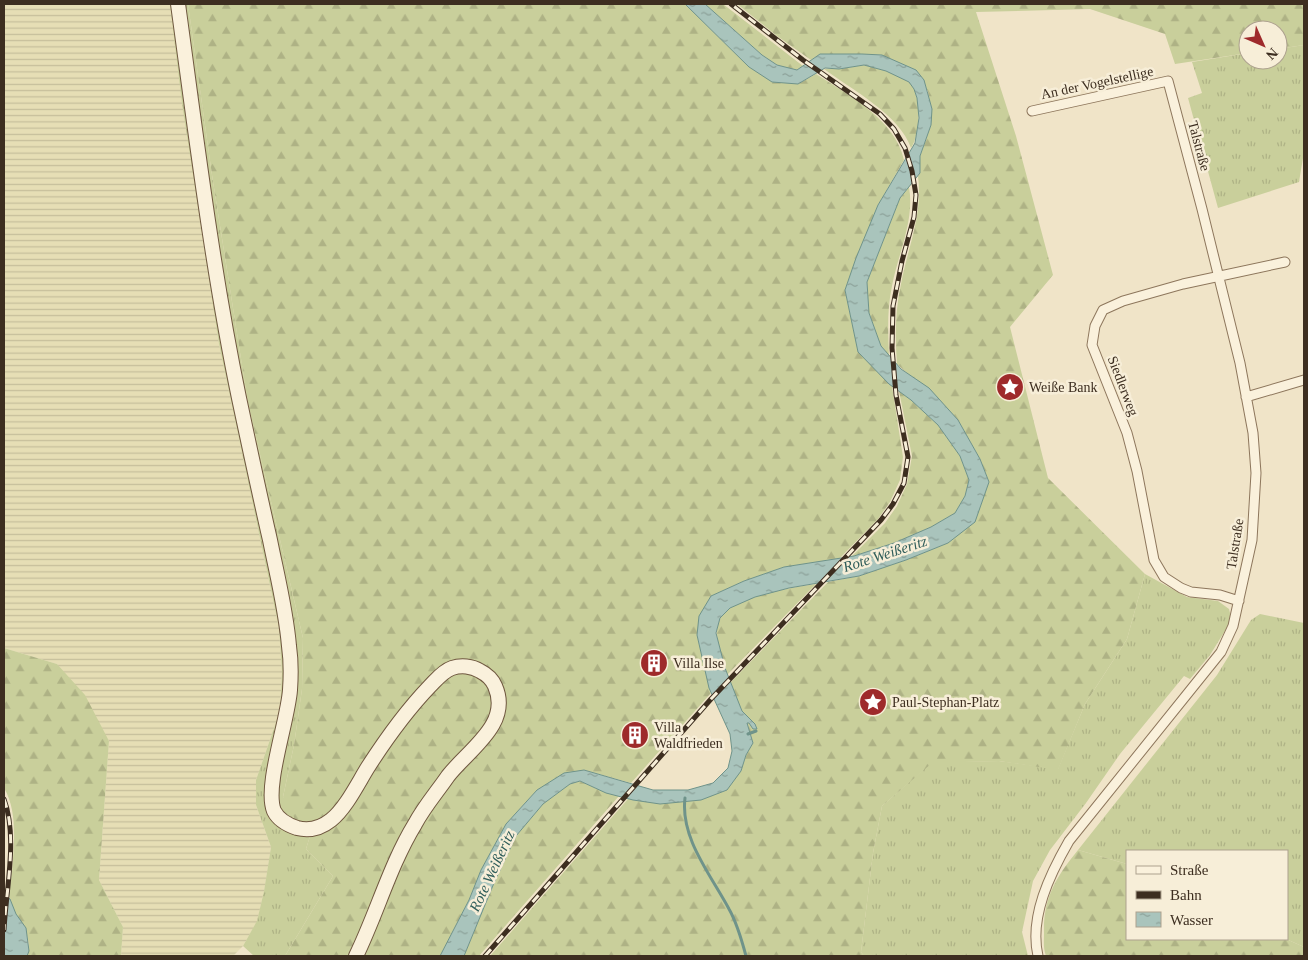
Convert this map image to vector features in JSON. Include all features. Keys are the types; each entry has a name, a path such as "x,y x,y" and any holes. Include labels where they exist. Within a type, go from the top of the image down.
{"street":[{"path":"178,4 204,196 221,299 238,395 280,585 290,649 290,688 285,725 273,773 273,808 278,816 292,826 300,828 313,829 330,820 345,803 371,763 421,696 440,676 452,668 471,666 484,673 494,683 497,695 498,712 490,729 453,770 415,824 396,861 356,956"},
{"name":"An der Vogelstellige","path":"1032,111 1168,81"},
{"name":"Talstraße","path":"1038,956 1036,950 1038,914 1047,883 1069,841 1221,652 1233,626 1252,540 1256,473 1253,433 1240,363 1202,208 1168,81"},
{"name":"Siedlerweg","path":"1239,600 1220,595 1191,592 1181,588 1164,577 1154,560 1137,471 1127,433 1092,346 1095,326 1104,310 1123,300 1218,276 1285,262"},
{"path":"1246,397 1304,380"}],"shaded area":[{"path":"4,4 170,4 219,344 279,628 282,672 280,711 256,780 256,805 271,847 264,891 257,922 243,946 233,956 121,956 123,927 99,880 109,741 57,664 4,648"}],"green space":[{"path":"170,4 188,4 212,175 248,403 303,638 302,689 294,745 283,797 314,823 306,849 333,876 285,956 254,956 243,946 257,921 271,847 256,805 256,780 280,711 282,672 279,628 219,344 182,103"},
{"path":"188,4 685,4 749,67 798,84 816,74 855,99 881,120 891,132 904,160 878,205 845,290 858,351 892,386 903,457 900,480 890,502 878,519 839,559 784,567 744,581 711,596 697,635 711,693 631,783 584,770 537,790 506,824 481,870 469,900 440,956 285,956 333,876 306,849 314,823 295,819 283,797 294,745 302,689 303,638 248,403 212,175"},
{"path":"705,4 723,4 803,66 797,70 777,65 762,55"},
{"path":"737,4 1304,4 1304,45 1288,47 1288,20 1238,20 1238,55 1175,64 1165,34 1090,9 976,12 1016,136 1053,275 1010,327 1048,478 1145,574 1127,639 1085,704 1058,770 999,761 932,763 882,806 873,853 861,952 864,956 490,956 628,799 700,800 741,771 746,755 753,743 747,723 749,722 753,729 756,728 755,724 742,711 730,683 828,582 859,576 948,543 989,482 980,459 958,420 897,364 896,334 899,294 917,218 920,156 931,125 928,91 882,55 820,54 811,60"},
{"path":"1304,45 1304,152 1299,182 1218,208 1188,98 1202,93 1192,62 1238,55 1238,70 1288,70 1288,47"},
{"path":"864,65 898,75 908,81 913,87 919,114 916,134 911,148 897,125 886,114 824,69"},
{"path":"909,187 910,212 908,224 889,303 889,356 881,346 869,313 867,282 900,198"},
{"path":"899,391 938,425 960,456 969,480 965,496 955,513 931,527 894,543 851,557 885,523 897,506 907,484 912,456"},
{"path":"1145,574 1187,597 1218,601 1229,609 1231,617 1228,626 1210,655 1190,679 1184,676 1120,754 1050,850 1033,881 1022,932 1028,956 864,956 861,952 873,853 882,806 932,762 999,761 1058,769 1085,704 1127,639"},
{"path":"816,584 727,675 717,639 718,625 726,611 749,599 764,594"},
{"path":"1260,614 1304,623 1304,947 1288,940 1288,850 1126,850 1126,864 1078,850 1217,675 1251,620"},
{"path":"4,648 57,664 85,695 109,741 99,880 123,927 121,956 27,956 29,947 26,932 15,913 9,896 14,851 14,829 11,807 4,788"},
{"path":"580,781 619,796 479,956 464,956 516,836 543,804 570,784"},
{"path":"1078,850 1126,864 1126,940 1288,940 1304,947 1304,956 1046,956 1044,950 1044,920 1046,908 1053,888"}],"water":[{"name":"Rote Weißeritz","path":"685,4 705,4 762,55 777,65 797,70 820,54 882,55 916,70 924,80 932,109 931,125 920,156 920,173 900,198 867,282 869,313 881,346 901,369 929,388 958,420 980,459 989,482 975,522 948,543 859,576 789,588 755,597 730,608 720,618 716,633 725,668 742,711 755,724 757,729 753,729 747,723 753,743 746,755 741,771 727,790 701,800 660,804 606,793 580,781 570,784 543,804 516,836 464,956 440,956 469,900 481,870 506,824 537,790 564,773 584,770 653,790 688,790 713,783 728,768 732,751 730,734 709,688 697,635 699,616 711,596 744,581 784,567 854,556 894,543 931,527 955,513 965,496 969,480 960,456 938,425 911,400 889,384 858,352 845,290 878,205 915,143 919,118 914,89 909,82 886,71 864,65 839,69 825,68 798,84 772,82 749,67"},
{"path":"4,895 10,899 16,914 26,928 29,951 27,956 4,956"}],"waterway":[{"path":"748,734 756,731"},
{"path":"685,798 687,827 692,842 698,856 732,914 746,956"}],"railway":[{"path":"485,956 711,699 881,520 893,504 904,483 908,457 896,395 892,348 893,306 902,261 914,217 916,195 912,171 905,148 894,129 880,114 803,60 731,4"},
{"path":"4,799 8,814 11,846 4,930"}],"place":[{"name":"Weiße Bank","path":"1010,387"},
{"name":"Villa Ilse","path":"654,663"},
{"name":"Paul-Stephan-Platz","path":"873,702"},
{"name":"Villa Waldfrieden","path":"635,735"}]}
